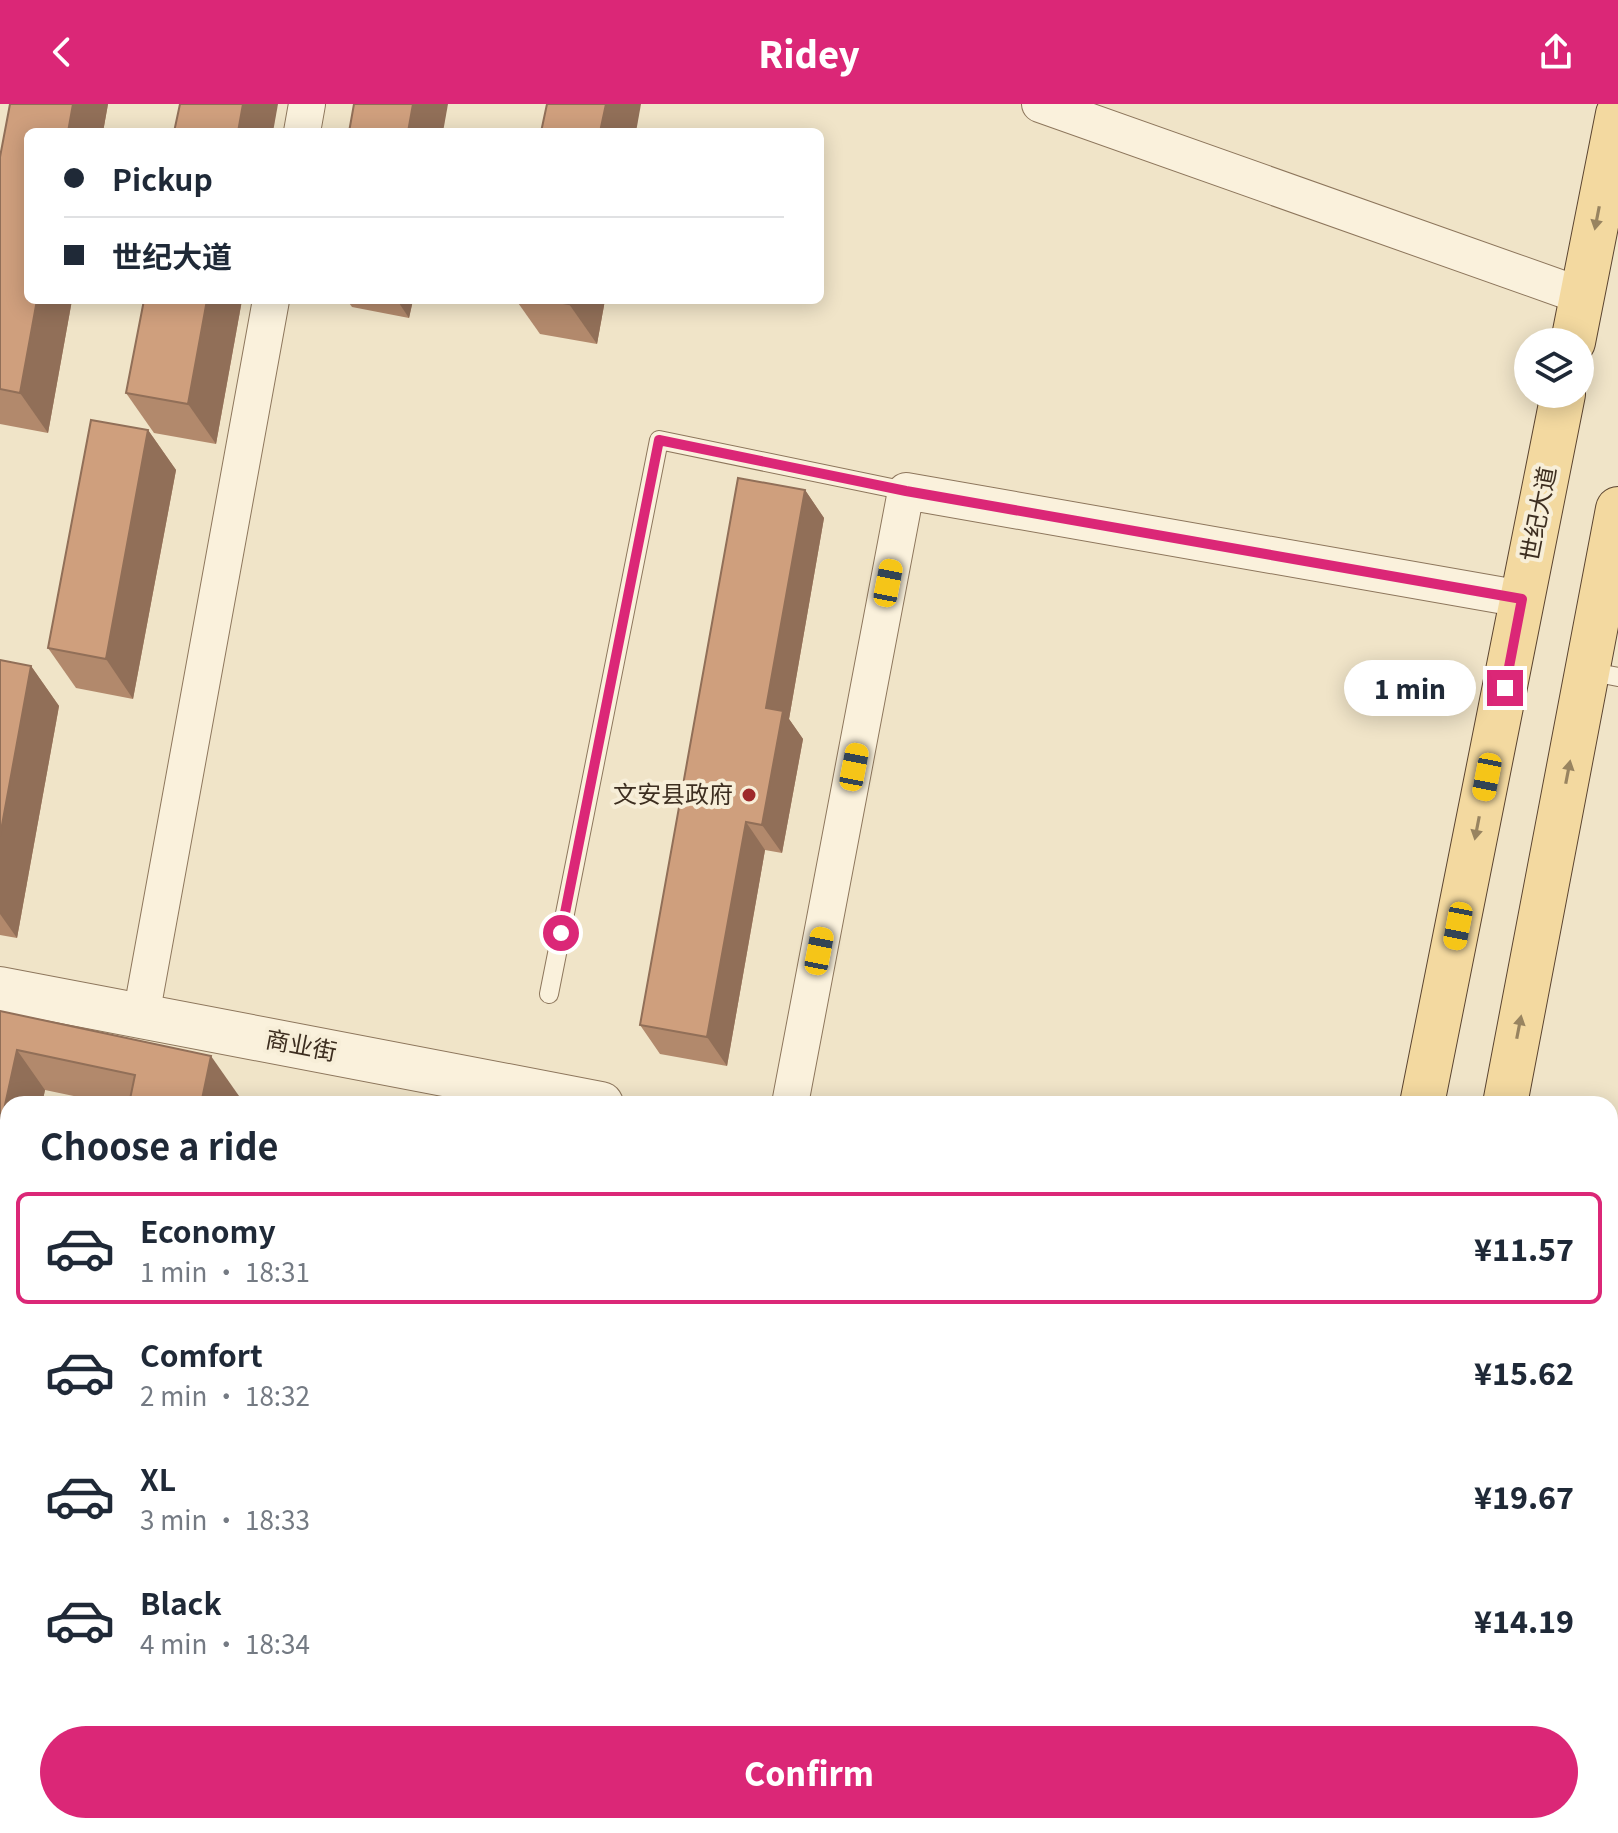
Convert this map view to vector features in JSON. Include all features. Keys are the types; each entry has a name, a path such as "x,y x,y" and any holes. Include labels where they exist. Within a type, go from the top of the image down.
{"main road":[{"path":"1576,328 1618,114"},
{"name":"世纪大道","path":"1424,1096 1560,408"},
{"path":"1507,1096 1603,674 1618,509"}],"street":[{"path":"303,128 307,104"},
{"path":"1040,104 1582,296"},
{"path":"141,1016 270,304"},
{"path":"792,1096 906,491 1522,599"},
{"name":"商业街","path":"0,989 559,1096"}],"lane":[{"path":"549,994 659,440 906,491"}],"building":[{"path":"10,104 73,104 69,128 24,128 24,304 36,304 20,393 0,389 0,157"},
{"path":"180,104 243,104 239,128 175,128"},
{"path":"354,104 413,104 409,128 350,128"},
{"path":"547,104 606,104 601,128 542,128"},
{"path":"143,304 206,304 188,404 126,393"},
{"path":"91,420 148,430 106,659 48,648"},
{"name":"文安县政府","path":"738,478 805,490 766,708 783,711 762,825 746,822 707,1037 640,1025"},
{"path":"0,660 31,666 0,836"},
{"path":"0,1011 211,1056 203,1096 131,1096 135,1075 17,1050 7,1096 0,1096"}],"place":[{"name":"文安县政府","path":"749,795"}],"route":[{"path":"561,933 659,440 906,491 1522,599 1505,688"}]}
